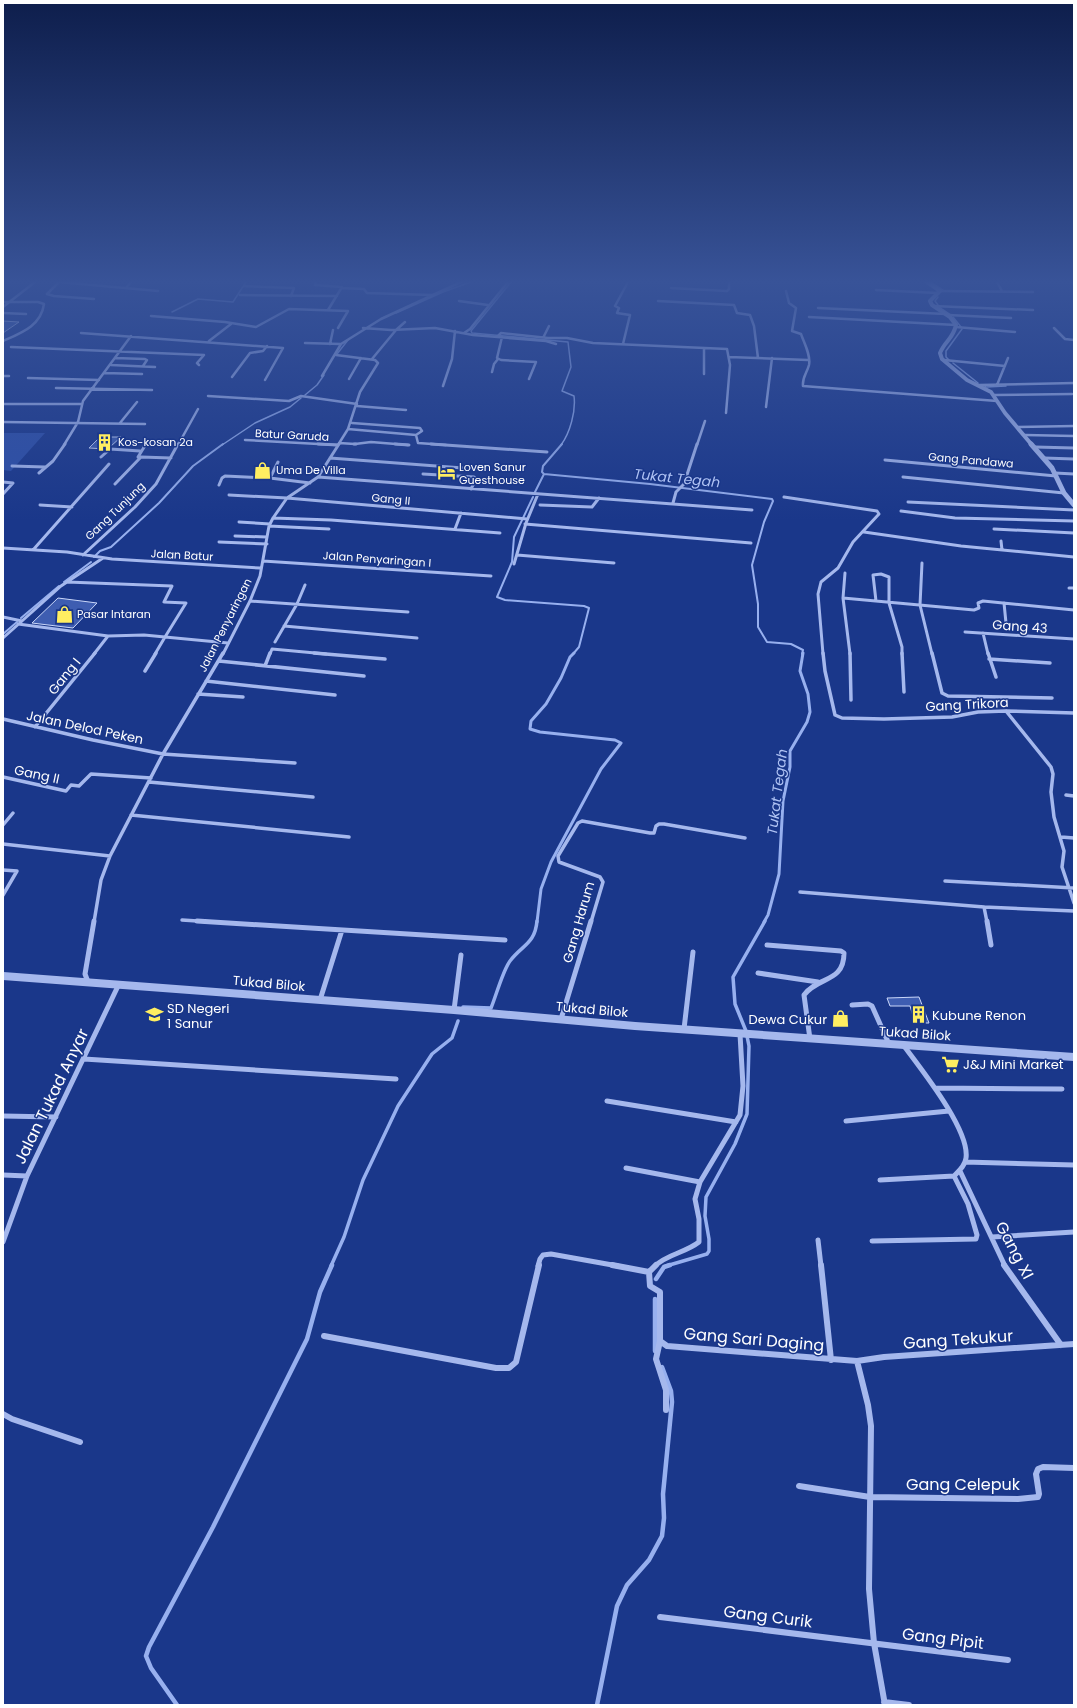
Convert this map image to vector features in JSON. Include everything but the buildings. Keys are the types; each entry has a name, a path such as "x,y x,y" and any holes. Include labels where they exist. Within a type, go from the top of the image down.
{"street":[{"path":"39,473 53,461 64,447 78,422 82,404 98,380 113,362"},
{"path":"143,366 146,362"},
{"path":"198,362 197,363 199,365"},
{"path":"232,377 243,362"},
{"path":"265,380 276,362"},
{"path":"322,376 331,362"},
{"path":"350,379 359,362"},
{"name":"Jalan Penyaringan","path":"85,974 101,880 110,856 163,754 219,661 250,601 260,576 260,568 273,518 287,498 318,477 352,423 360,392 378,362"},
{"path":"443,386 451,362"},
{"path":"492,372 496,362"},
{"path":"529,379 536,362 532,362"},
{"path":"704,362 704,374"},
{"path":"726,413 730,362"},
{"path":"766,407 772,362"},
{"path":"808,362 808,366 804,371 802,384 804,386 997,401"},
{"path":"945,362 967,380 979,385 994,395 997,401 1056,474 1064,493 1073,503"},
{"path":"961,362 1005,366"},
{"path":"997,385 1007,362"},
{"path":"111,365 155,367"},
{"path":"104,373 142,374"},
{"path":"3,376 9,376"},
{"path":"28,378 98,380"},
{"path":"979,385 1074,383"},
{"path":"56,388 91,390 152,390"},
{"path":"994,395 1072,394"},
{"path":"208,396 289,401 299,396 305,396 357,405 406,410"},
{"path":"120,424 137,402"},
{"path":"3,404 82,404"},
{"name":"Gang Tunjung","path":"83,555 156,484 198,408"},
{"path":"673,503 676,489 684,484 705,421"},
{"path":"3,422 145,424"},
{"path":"348,430 416,435 422,429 352,423"},
{"path":"1018,427 1074,426"},
{"path":"416,435 418,442 547,452"},
{"path":"1025,435 1074,436"},
{"name":"Batur Garuda","path":"245,440 338,444 371,442 409,445"},
{"path":"146,444 140,451 138,457 171,458"},
{"path":"1035,447 1074,448"},
{"path":"101,458 110,449 140,451"},
{"name":"Gang Tunjung","path":"115,484 140,457"},
{"path":"330,458 463,468"},
{"path":"1044,458 1074,459"},
{"name":"Gang Pandawa","path":"885,460 1056,474 1074,474"},
{"path":"270,478 278,462"},
{"path":"33,550 109,464"},
{"path":"12,466 45,467"},
{"path":"423,474 474,477 476,479 471,489"},
{"path":"219,485 222,478 225,476 270,478 310,483"},
{"path":"318,477 752,510"},
{"path":"903,477 1064,493"},
{"path":"3,482 13,483 3,494"},
{"path":"514,564 525,524 524,518 538,494"},
{"name":"Gang II","path":"229,495 287,498 524,518"},
{"path":"784,497 834,503 878,512 879,514 864,532"},
{"path":"540,505 592,507 599,498"},
{"path":"908,502 1074,510"},
{"path":"40,505 72,507"},
{"path":"902,511 955,518 1074,521"},
{"path":"455,529 461,513"},
{"path":"273,518 330,520 500,533"},
{"path":"239,522 329,529"},
{"path":"525,524 751,543"},
{"path":"994,529 1074,533"},
{"path":"864,532 1002,550 1074,557"},
{"name":"Gang Trikora","path":"864,532 853,542 838,568 821,582 818,594 825,671 833,714 837,717 865,719 952,717 978,712 1006,711 1074,713"},
{"path":"235,536 267,537"},
{"path":"1002,540 1002,550"},
{"path":"219,542 266,544"},
{"name":"Jalan Batur","path":"3,548 103,558 260,568"},
{"path":"517,555 614,564"},
{"path":"3,638 67,582 103,558"},
{"name":"Jalan Penyaringan I","path":"262,561 491,576"},
{"path":"922,563 920,605 943,694 948,696 1052,698"},
{"path":"845,573 843,598 850,649 851,700"},
{"path":"876,601 873,575 887,575 889,577 890,603 902,647 902,676 904,692"},
{"path":"67,582 172,586 164,602 186,604 145,672"},
{"path":"275,642 298,604 305,585"},
{"path":"1069,588 1074,588"},
{"path":"843,598 974,610 978,608 978,603 981,602 1074,610"},
{"path":"250,601 408,612"},
{"path":"1004,603 1006,623"},
{"path":"3,617 22,621"},
{"path":"18,624 108,636 144,635 228,643"},
{"path":"284,626 417,638"},
{"name":"Gang 43","path":"965,632 1074,639"},
{"path":"983,633 996,678"},
{"name":"Gang I","path":"35,727 108,636"},
{"path":"265,666 272,649 385,659"},
{"path":"989,658 1050,663"},
{"path":"219,661 364,676"},
{"path":"206,681 335,694"},
{"path":"198,694 243,697"},
{"path":"1006,711 1052,767 1053,774 1051,792 1054,817 1064,851 1062,867 1074,903"},
{"name":"Jalan Delod Peken","path":"3,720 163,754 294,763"},
{"name":"Gang II","path":"3,777 66,791 71,785 79,786 91,774 151,778"},
{"path":"149,782 313,797"},
{"path":"1066,795 1074,796"},
{"path":"3,825 13,813"},
{"path":"132,815 349,837"},
{"name":"Gang Harum","path":"561,1019 603,882 600,877 559,862 558,860 558,856 578,824 582,821 650,833 654,833 656,826 659,824 664,824 745,838"},
{"path":"1061,837 1074,838"},
{"path":"3,844 110,856"},
{"path":"3,870 17,871 3,895"},
{"path":"945,881 1074,888"},
{"path":"800,892 984,907 1074,912"},
{"path":"984,907 991,945"},
{"path":"182,920 505,940"},
{"path":"320,1000 342,930"},
{"path":"767,945 843,951 844,962 841,970 818,982 806,991 804,995 810,1039"},
{"path":"684,1029 692,952"},
{"path":"454,1010 462,955"},
{"path":"758,973 818,982"},
{"path":"77,981 85,974 88,982"},
{"name":"Tukad Bilok","path":"3,976 454,1010 810,1039 1074,1057"},
{"name":"Jalan Tukad Anyar","path":"3,1242 27,1176 84,1059 114,984"},
{"path":"852,1005 868,1004 872,1006 889,1044"},
{"path":"666,1410 666,1390 656,1360 660,1341 660,1292 650,1286 649,1272 661,1260 690,1249 699,1242 699,1219 695,1199 700,1182 740,1115 743,1095 742,1033"},
{"path":"880,1180 954,1176 960,1171 965,1162 966,1148 949,1111 935,1088 904,1046"},
{"path":"84,1059 396,1079"},
{"path":"935,1088 1062,1089"},
{"path":"607,1101 736,1122"},
{"path":"846,1121 949,1111"},
{"path":"3,1116 56,1117"},
{"path":"965,1162 1074,1165"},
{"path":"626,1168 700,1182"},
{"name":"Gang XI","path":"960,1171 1006,1269 1062,1345"},
{"path":"3,1175 27,1176"},
{"path":"872,1240 976,1239 977,1235 968,1204 954,1176"},
{"path":"992,1237 1074,1232"},
{"path":"818,1240 831,1360"},
{"path":"324,1336 496,1368 509,1368 516,1362 540,1259 543,1255 551,1254 649,1272"},
{"name":"Gang Sari Daging","path":"660,1341 667,1346 831,1360 857,1360"},
{"path":"1062,1345 1074,1344"},
{"name":"Gang Tekukur","path":"857,1360 1062,1345"},
{"path":"857,1360 868,1405 871,1426 869,1589 874,1643 885,1703 909,1705"},
{"path":"3,1414 12,1419 80,1442"},
{"name":"Gang Celepuk","path":"870,1497 947,1499 1034,1498 1039,1494 1036,1474 1038,1469 1043,1467 1074,1468"},
{"path":"799,1486 870,1497"},
{"name":"Gang Curik","path":"660,1617 874,1643"},
{"name":"Gang Pipit","path":"874,1643 1008,1660"}],"shaded area":[{"path":"3,433 45,433 11,471 3,470"}],"waterway":[{"name":"Tukat Tegah","path":"561,445 570,428 574,408 574,396 562,391 571,367 570,362"},
{"path":"953,363 978,383"},
{"path":"305,395 317,385 324,375"},
{"path":"983,385 986,387 1006,386"},
{"path":"222,445 255,423 290,407 301,398"},
{"path":"94,557 100,551 111,547 159,503 193,466 223,444"},
{"name":"Tukat Tegah","path":"544,474 542,472 543,466 562,444"},
{"path":"535,492 544,474"},
{"name":"Tukat Tegah","path":"544,474 650,484 772,499 773,501 764,522 752,565 758,604 758,627 767,642 791,644 803,650 802,654"},
{"path":"533,497 514,537 512,562 497,597 505,600 584,606 589,608 579,647 573,654"},
{"path":"64,582 91,562"},
{"path":"21,618 59,586"},
{"path":"3,634 17,622"},
{"name":"Tukat Tegah","path":"764,922 768,915 779,874 783,801 790,767 790,751 807,722 810,712 808,694 800,671 803,653"},
{"path":"537,922 541,889 551,862 601,769 621,743 615,740 540,732 530,729 531,721 546,704 561,678 570,657 573,654"},
{"path":"463,1007 491,1008 507,965 531,940 536,929 537,921"},
{"name":"Tukat Tegah","path":"666,1266 707,1254 709,1251 709,1239 705,1216 706,1197 735,1144 747,1114 749,1046 746,1031 735,1004 733,977 765,921"},
{"path":"331,1266 344,1237 363,1180 398,1106 432,1054 452,1038 458,1021"},
{"path":"177,1705 151,1668 146,1656 149,1647 213,1527 307,1339 320,1292 332,1265"},
{"name":"Tukat Tegah","path":"656,1279 664,1267 670,1265"},
{"path":"655,1299 655,1351"},
{"path":"597,1705 617,1606 627,1585 649,1560 662,1536 664,1518 663,1494 672,1402 671,1391 662,1367"}],"place":[{"name":"Kos-kosan 2a","path":"105,442"},
{"name":"Uma De Villa","path":"263,470"},
{"name":"Loven Sanur Guesthouse","path":"446,473"},
{"name":"Pasar Intaran","path":"64,614"},
{"name":"SD Negeri 1 Sanur","path":"154,1015"},
{"name":"Kubune Renon","path":"919,1015"},
{"name":"Dewa Cukur","path":"840,1019"},
{"name":"J&J Mini Market","path":"950,1064"}]}
